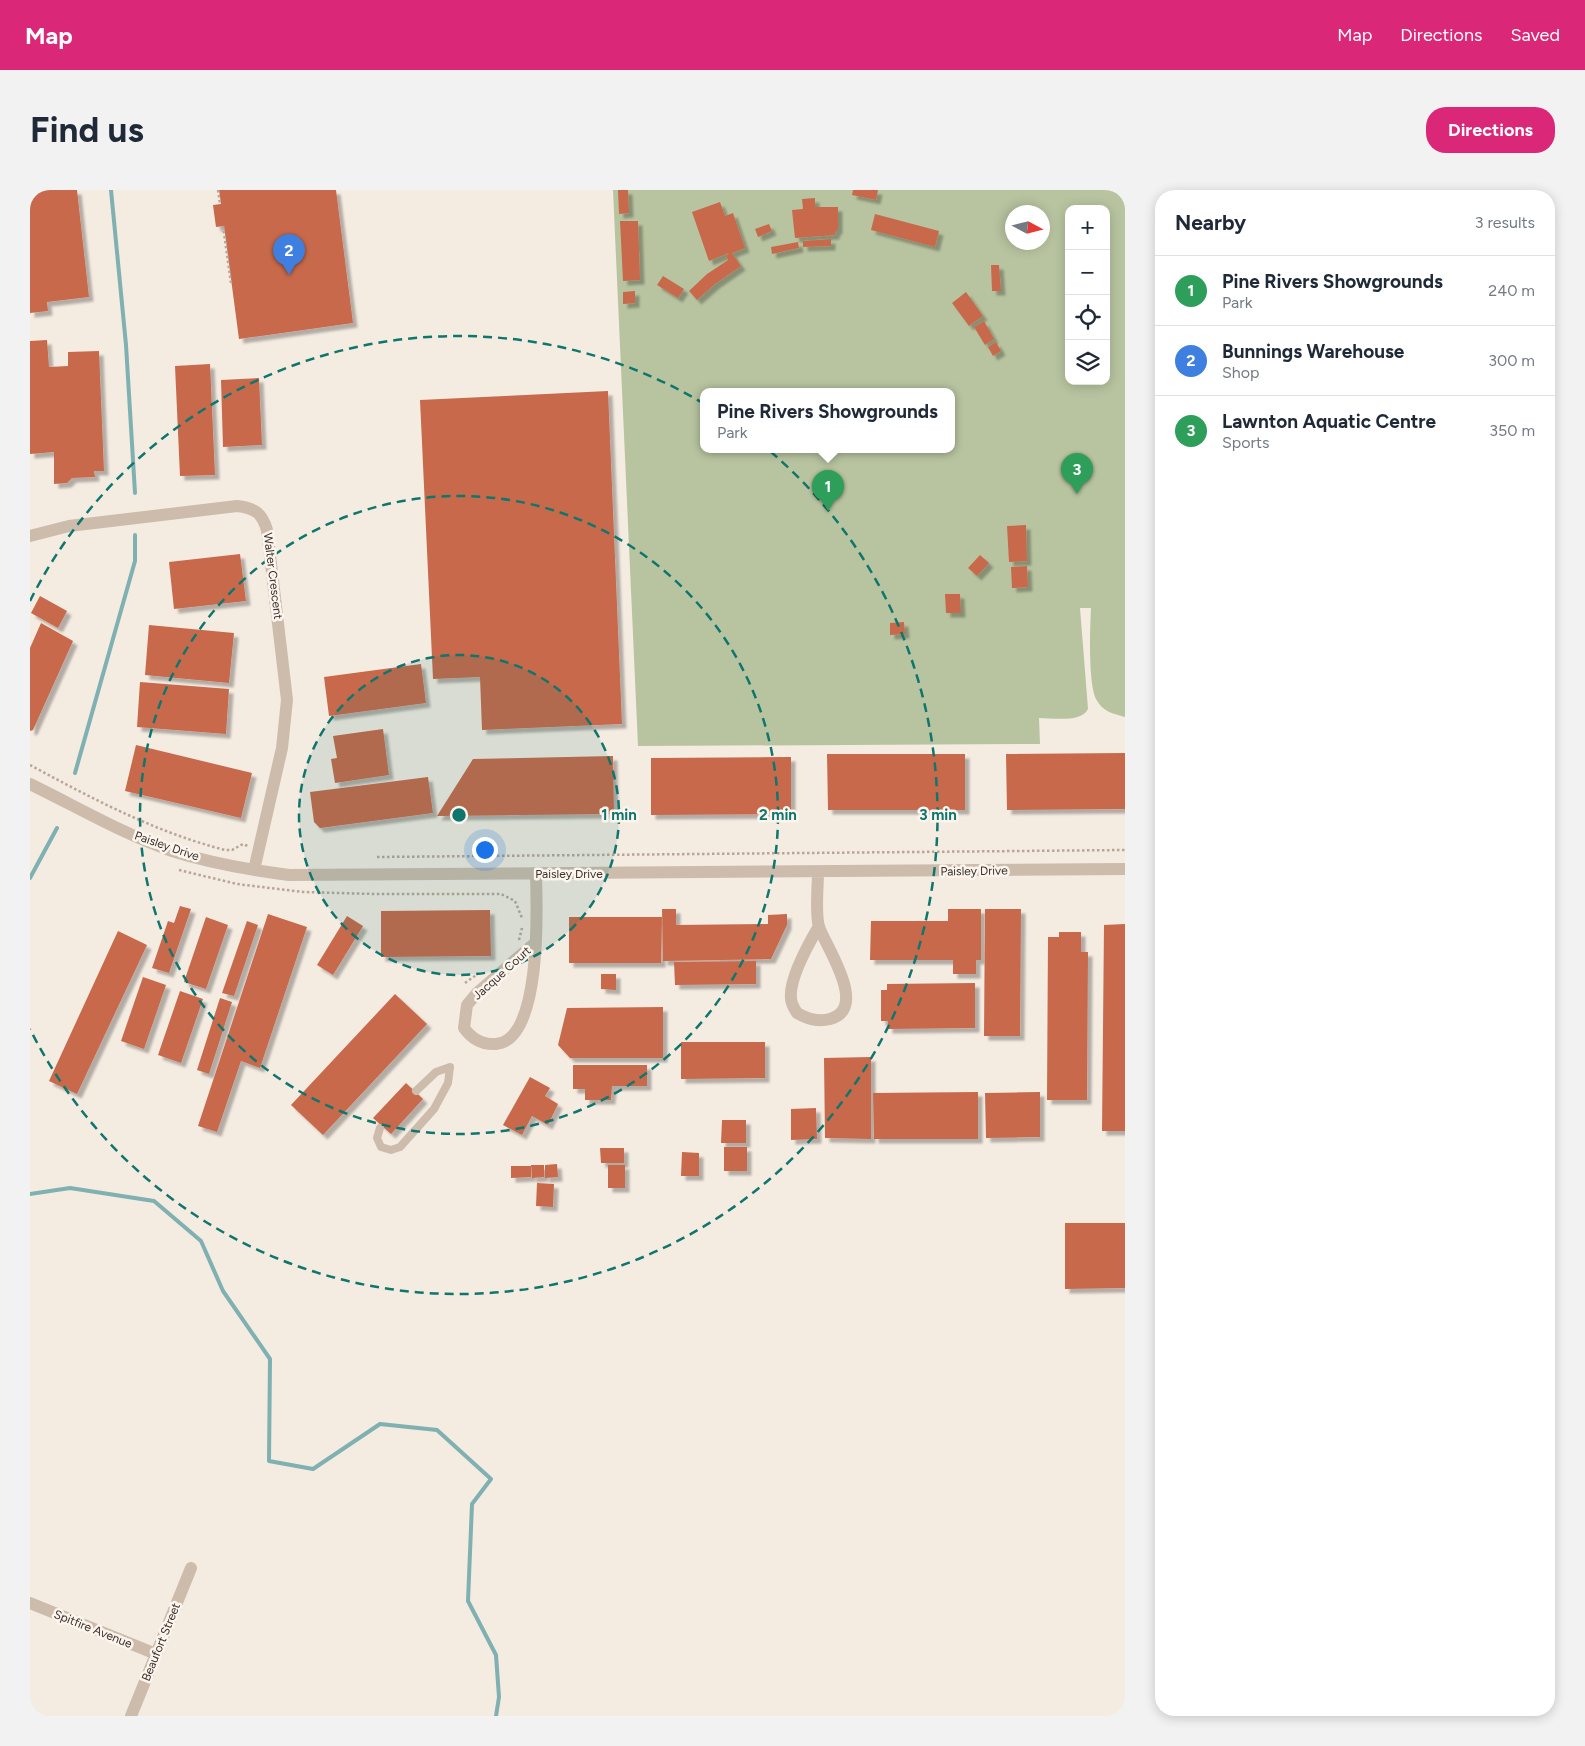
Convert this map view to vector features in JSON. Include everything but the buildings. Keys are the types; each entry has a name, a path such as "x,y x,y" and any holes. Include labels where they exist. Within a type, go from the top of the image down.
{"street":[{"name":"Walter Crescent","path":"30,536 69,526 237,506 258,511 263,517 267,530 288,700 282,748 254,870"},
{"name":"Paisley Drive","path":"30,784 138,838 173,851 254,870 289,875 1125,869"},
{"path":"818,872 819,926 843,979 847,1000 840,1013 833,1018 814,1020 797,1012 790,998 809,942 819,926"},
{"name":"Jacque Court","path":"535,943 506,970 487,983 467,1005 464,1028 478,1042 488,1045 500,1044 510,1039 520,1028 528,1002 535,962 536,874"},
{"name":"Beaufort Street","path":"131,1716 191,1568"},
{"name":"Spitfire Avenue","path":"30,1603 156,1654"}],"lane":[{"path":"380,1128 377,1138 381,1147 391,1150 400,1147 434,1109 444,1093 450,1067 436,1072 416,1091"}],"path":[{"path":"218,190 220,204"},
{"path":"223,226 231,283"},
{"path":"30,765 115,809 171,834 225,850 232,850 243,844 260,847"},
{"path":"376,857 1125,850"},
{"path":"179,870 237,884 303,892 502,894 515,901 521,911 522,931 516,944"},
{"path":"465,983 484,969"}],"green space":[{"path":"613,190 1125,190 1125,717 1105,709 1096,699 1093,691 1091,668 1091,608 1080,608 1088,709 1073,718 1039,718 1040,744 638,746"}],"waterway":[{"path":"111,190 126,345 135,493"},
{"path":"75,773 135,561 135,535"},
{"path":"30,878 57,828"},
{"path":"30,1194 70,1188 154,1201 201,1241 223,1291 270,1359 269,1461 313,1469 380,1424 437,1430 491,1479 472,1504 468,1601 496,1655 499,1697 496,1716"}],"place":[{"name":"Bunnings Warehouse","path":"289,275"},
{"name":"Lawnton Aquatic Centre","path":"1077,494"},
{"name":"Pine Rivers Showgrounds","path":"828,511"}]}
